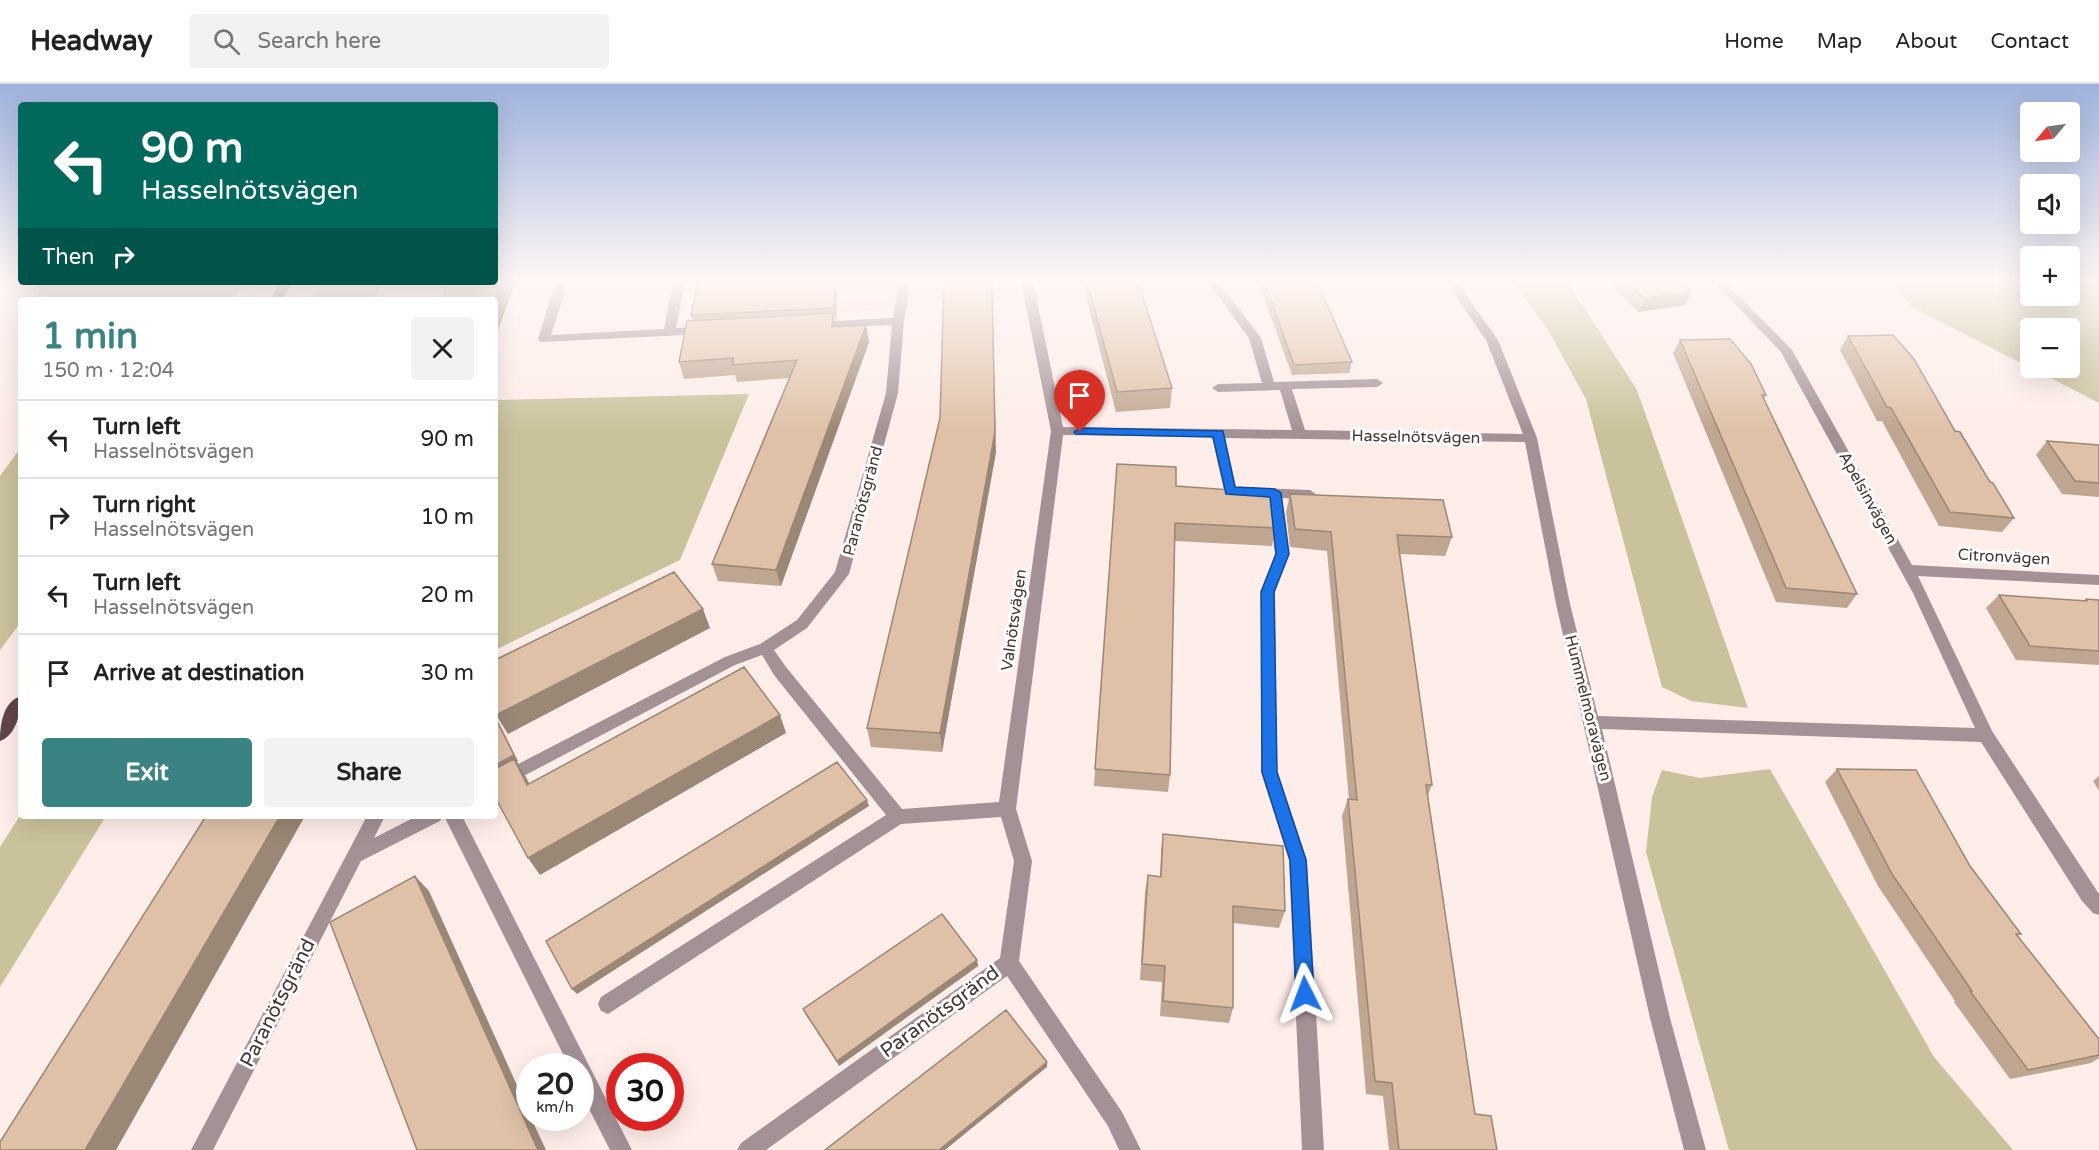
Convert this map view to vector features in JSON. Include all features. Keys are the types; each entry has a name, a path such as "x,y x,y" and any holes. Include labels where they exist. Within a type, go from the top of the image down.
{"main road":[{"path":"0,734 18,707"}],"street":[{"path":"547,331 544,339 698,331"},
{"name":"Paranötsgränd","path":"498,782 730,661 765,648 802,624 842,574 892,393 897,331"},
{"name":"Valnötsvägen","path":"1009,963 1023,861 1007,808 1057,431 1037,331"},
{"path":"1250,331 1256,338 1269,387"},
{"name":"Hummelmoravägen","path":"1485,331 1492,340 1531,438 1563,604 1660,1018 1695,1150"},
{"name":"Apelsinvägen","path":"1767,331 1786,350 1907,570 1986,735 2088,895 2099,907"},
{"path":"1218,388 1377,383"},
{"path":"1285,386 1300,435"},
{"name":"Hasselnötsvägen","path":"1057,431 1531,438"},
{"path":"1218,434 1230,491 1320,495"},
{"path":"1275,493 1282,554 1268,592 1269,772 1298,860 1313,1150"},
{"name":"Citronvägen","path":"1907,570 2099,580"},
{"path":"765,648 780,671 898,817"},
{"path":"1592,722 1986,735"},
{"path":"608,1004 898,817 1007,808"},
{"name":"Paranötsgränd","path":"202,1150 374,819"},
{"path":"355,856 428,819"},
{"path":"455,819 572,1053"},
{"name":"Paranötsgränd","path":"748,1150 1009,963 1115,1119 1130,1150"},
{"path":"594,1096 621,1150"}],"shaded area":[{"path":"1549,331 1599,331 1637,390 1748,708 1691,701 1662,687 1586,399"},
{"path":"1958,331 2020,331 2020,362"},
{"path":"2080,331 2099,331 2099,403 2050,378 2080,378"},
{"path":"749,394 680,560 498,649 498,400"},
{"path":"18,451 18,626 0,650 0,476"},
{"path":"1770,769 1934,1057 2013,1150 1729,1150 1646,852 1652,797 1662,770 1700,778"},
{"path":"18,819 104,819 0,987 0,847"}],"building":[{"path":"685,331 864,331 776,570 712,564 797,360 733,365 733,358 679,362"},
{"path":"943,331 993,331 995,432 940,733 867,728 940,418"},
{"path":"1100,331 1154,331 1172,388 1117,392"},
{"path":"1282,331 1338,331 1352,362 1294,365"},
{"path":"1893,335 1914,359 1955,431 1960,432 2014,518 1950,512 1891,408 1887,407 1848,336"},
{"path":"1730,339 1751,364 1766,395 1762,395 1857,594 1786,588 1680,340"},
{"path":"2047,441 2099,445 2099,483 2075,481"},
{"path":"1117,464 1176,467 1176,486 1272,493 1276,528 1175,523 1170,775 1095,769"},
{"path":"1290,494 1443,500 1452,537 1397,535 1432,785 1426,785 1475,1114 1491,1116 1497,1150 1399,1150 1392,1083 1375,1081 1348,799 1357,800 1331,532 1295,529"},
{"path":"674,572 703,609 498,714 498,659"},
{"path":"1999,595 2099,600 2099,651 2030,646"},
{"path":"744,667 780,715 528,858 498,803 498,767 514,759 527,785"},
{"path":"498,723 514,755 498,763"},
{"path":"837,762 867,800 572,989 546,941"},
{"path":"1837,769 1916,770 1970,866 2021,934 2016,934 2099,1039 2099,1055 2028,1070 1970,991 1972,991 1892,874"},
{"path":"204,819 278,819 85,1150 0,1150 0,1142"},
{"path":"1163,834 1283,846 1285,911 1233,906 1233,1008 1163,1001 1165,966 1142,964 1148,875 1161,877"},
{"path":"415,876 516,1101 516,1131 529,1131 538,1150 417,1150 330,922"},
{"path":"942,914 977,960 837,1061 803,1009"},
{"path":"1006,1010 1047,1062 939,1150 825,1150"}],"route":[{"path":"1080,432 1218,434 1230,491 1275,493 1282,554 1268,592 1269,772 1298,860 1305,994"}]}
